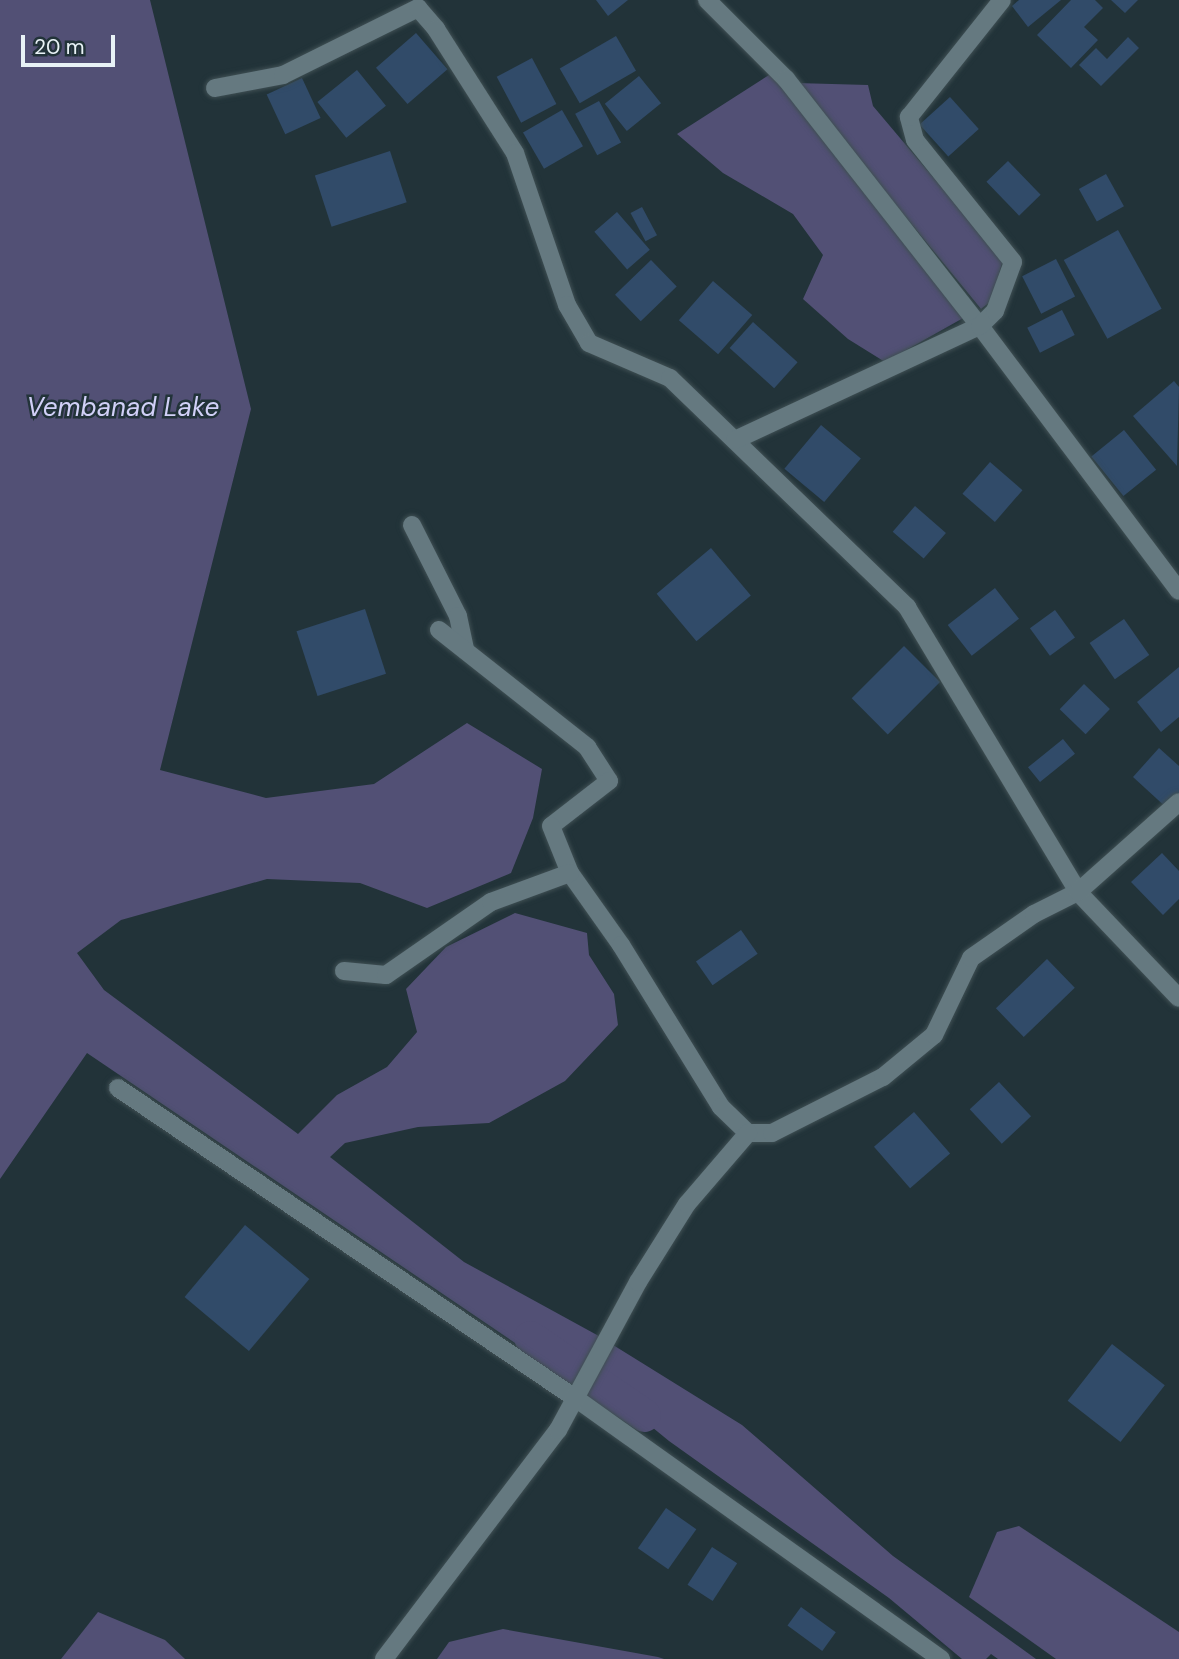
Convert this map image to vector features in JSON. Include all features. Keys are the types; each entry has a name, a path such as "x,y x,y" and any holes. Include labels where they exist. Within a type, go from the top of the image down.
{"street":[{"path":"707,0 786,79 980,326 1179,591"},
{"path":"735,440 980,326 995,311 1013,262 915,140 909,117 1002,0"},
{"path":"215,88 283,75 421,4 515,153 568,305 589,343 670,379 907,607 1079,892 1179,998"},
{"path":"412,525 458,616 465,650"},
{"path":"439,630 587,747 609,781 551,826 569,873 621,946 722,1107 748,1133 772,1133 883,1076 933,1035 971,958 1034,914 1079,892 1179,802"},
{"path":"344,971 386,975 491,902 569,873"},
{"path":"118,1088 580,1396 942,1659"},
{"path":"384,1659 580,1396 638,1282 687,1204 748,1133"}],"water":[{"name":"Vembanad Lake","path":"0,0 150,0 251,409 160,770 266,798 374,784 467,723 542,769 533,818 511,873 427,908 360,883 267,879 121,920 77,953 104,990 298,1134 337,1095 387,1067 417,1032 406,989 446,947 515,913 587,933 589,955 614,994 618,1025 565,1081 489,1123 418,1127 345,1143 330,1157 464,1262 597,1335 742,1425 893,1556 1036,1659 998,1659 991,1654 986,1659 962,1659 889,1598 669,1441 569,1359 558,1372 87,1053 0,1179"},
{"path":"772,73 965,317 885,362 848,339 803,299 823,255 793,214 723,173 677,134"},
{"path":"796,83 868,85 873,106 1003,260 991,301 981,309"},
{"path":"1019,1526 1179,1632 1179,1659 1056,1659 969,1597 997,1532"},
{"path":"98,1612 165,1640 185,1659 61,1659"},
{"path":"503,1629 664,1659 437,1659 449,1642"}],"building":[{"path":"596,0 628,0 608,16"},
{"path":"1019,0 1061,0 1028,27 1012,6"},
{"path":"1071,0 1095,0 1103,8 1084,27 1098,40 1071,68 1037,35"},
{"path":"1111,0 1138,0 1125,13"},
{"path":"416,33 447,69 407,104 376,68"},
{"path":"616,36 636,71 580,103 560,68"},
{"path":"1128,37 1139,48 1101,86 1079,65 1096,48 1107,59"},
{"path":"532,58 556,104 521,123 497,77"},
{"path":"357,70 386,106 346,138 317,102"},
{"path":"639,76 661,103 627,131 605,104"},
{"path":"302,78 321,118 285,134 267,94"},
{"path":"950,97 979,129 948,156 920,124"},
{"path":"599,101 621,142 597,155 575,114"},
{"path":"562,110 583,146 544,169 523,133"},
{"path":"390,151 407,202 332,227 315,175"},
{"path":"1008,161 1041,195 1019,216 986,182"},
{"path":"1106,174 1124,206 1097,221 1079,189"},
{"path":"642,207 657,235 646,241 631,213"},
{"path":"617,212 650,250 627,269 594,232"},
{"path":"1118,230 1162,309 1107,339 1064,260"},
{"path":"1056,259 1075,296 1041,314 1022,276"},
{"path":"651,260 677,287 641,321 615,295"},
{"path":"713,281 752,315 718,354 679,320"},
{"path":"1062,310 1075,335 1040,353 1027,328"},
{"path":"753,322 798,362 774,388 730,348"},
{"path":"1174,381 1179,387 1177,466 1133,416"},
{"path":"821,425 861,458 824,502 784,469"},
{"path":"1124,430 1156,470 1123,496 1091,456"},
{"path":"990,462 1022,490 995,522 962,494"},
{"path":"915,506 946,533 924,559 893,532"},
{"path":"711,548 751,595 696,641 657,594"},
{"path":"995,588 1019,619 972,656 948,625"},
{"path":"365,609 386,674 318,696 297,631"},
{"path":"1055,610 1075,638 1050,656 1030,628"},
{"path":"1124,619 1149,655 1115,679 1090,643"},
{"path":"904,646 940,682 888,734 852,698"},
{"path":"1179,667 1179,717 1161,732 1137,702"},
{"path":"1084,684 1110,709 1086,734 1060,709"},
{"path":"1063,739 1075,754 1040,782 1028,767"},
{"path":"1159,748 1179,766 1179,799 1169,810 1133,777"},
{"path":"1162,853 1179,871 1179,899 1163,915 1131,882"},
{"path":"741,930 758,954 713,985 696,962"},
{"path":"1047,959 1075,988 1024,1037 996,1008"},
{"path":"999,1082 1031,1116 1002,1144 970,1109"},
{"path":"914,1112 950,1154 910,1188 874,1147"},
{"path":"245,1225 309,1279 249,1351 185,1297"},
{"path":"1112,1344 1165,1385 1120,1442 1068,1401"},
{"path":"666,1508 696,1529 668,1569 638,1548"},
{"path":"712,1547 737,1563 713,1601 687,1585"},
{"path":"801,1607 836,1632 822,1651 787,1626"}],"waterway":[{"path":"530,1337 644,1415"}]}
